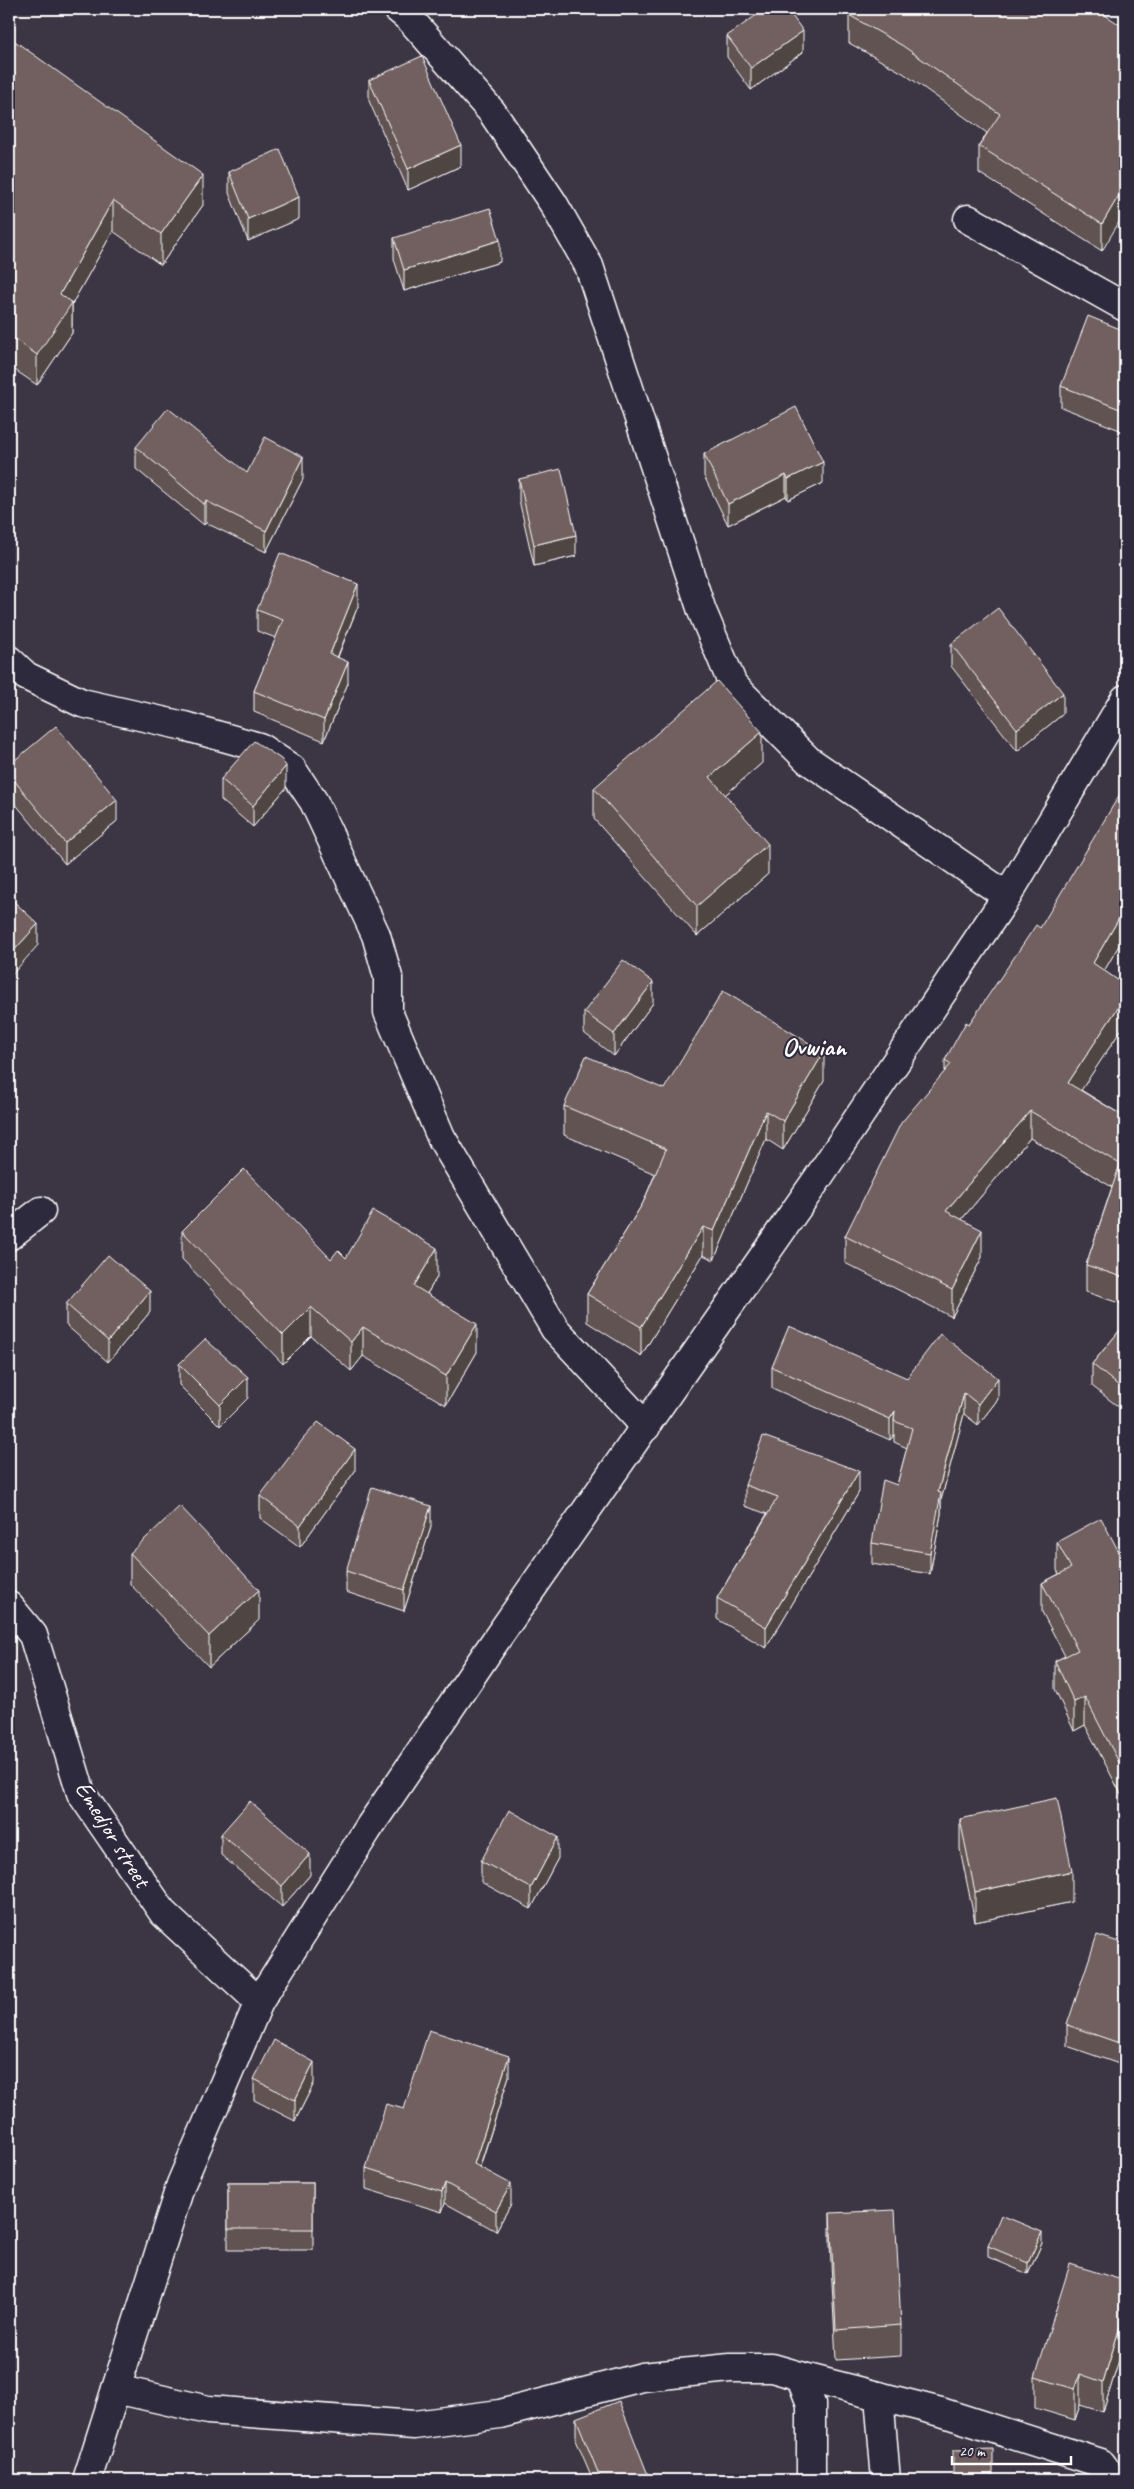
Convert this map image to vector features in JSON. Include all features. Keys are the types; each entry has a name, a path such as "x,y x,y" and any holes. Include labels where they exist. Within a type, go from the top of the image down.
{"street":[{"path":"398,9 410,19 492,112 553,203 589,266 702,611 733,685 808,760 1007,896"},
{"path":"968,219 1125,308"},
{"path":"9,660 26,676 82,703 184,726 259,747 292,769 314,802 376,935 388,977 388,1012 441,1137 555,1329 646,1427"},
{"path":"87,2480 181,2184 259,2002 390,1797 489,1650 824,1170 1007,896 1125,699"},
{"path":"9,1236 41,1211"},
{"name":"Emedjor street","path":"9,1606 33,1635 81,1793 164,1914 259,2002"},
{"path":"116,2389 208,2410 414,2425 500,2414 642,2378 730,2368 772,2368 941,2412 1101,2463 1113,2480"},
{"path":"800,2376 810,2404 811,2480"},
{"path":"879,2396 886,2480"}],"building":[{"path":"765,9 787,9 803,31 751,68 727,36"},
{"path":"853,9 1096,9 1125,28 1125,185 1102,224 979,146 1000,114 903,46 849,15"},
{"path":"9,37 203,175 161,234 113,200 60,294 72,303 37,355 9,335"},
{"path":"422,56 461,145 408,169 369,80"},
{"path":"280,149 299,197 248,219 229,172"},
{"path":"490,208 500,240 404,270 394,238"},
{"path":"1088,316 1125,331 1125,411 1061,386"},
{"path":"796,407 823,462 788,479 786,475 728,504 704,454"},
{"path":"168,408 247,473 265,437 303,457 266,531 206,501 204,504 136,447"},
{"path":"561,469 576,535 534,545 519,479"},
{"path":"280,553 358,584 330,654 348,662 324,720 254,691 283,620 257,610"},
{"path":"998,608 1063,693 1017,729 951,644"},
{"path":"717,681 762,732 710,777 768,844 697,906 594,788"},
{"path":"56,726 117,800 65,843 9,774 9,765"},
{"path":"254,741 281,759 286,766 253,806 221,779"},
{"path":"1123,789 1125,791 1125,908 1093,963 1125,985 1125,997 1068,1083 1125,1117 1125,1278 1086,1265 1120,1164 1030,1111 946,1211 982,1230 952,1290 845,1236 901,1123 951,1064 945,1060 966,1022 969,1024 1036,925 1040,928"},
{"path":"9,897 38,924 9,956"},
{"path":"623,960 653,982 614,1034 584,1012"},
{"path":"723,991 824,1052 783,1121 766,1111 714,1231 703,1227 641,1327 587,1294 643,1203 666,1149 564,1106 586,1056 664,1089"},
{"path":"244,1169 331,1259 338,1250 346,1258 373,1211 437,1248 414,1286 477,1324 446,1376 363,1327 351,1342 311,1307 283,1335 182,1231"},
{"path":"108,1255 150,1291 108,1341 66,1304"},
{"path":"1125,1324 1125,1391 1092,1364"},
{"path":"789,1326 907,1378 940,1334 998,1378 978,1404 964,1393 938,1492 941,1493 930,1553 872,1543 883,1480 897,1485 912,1428 894,1421 895,1411 890,1419 772,1367"},
{"path":"205,1339 248,1377 220,1405 179,1364"},
{"path":"318,1422 355,1449 300,1526 260,1496"},
{"path":"763,1436 859,1471 766,1627 717,1598 778,1497 745,1485"},
{"path":"372,1487 431,1506 404,1590 346,1571"},
{"path":"180,1506 259,1590 209,1636 130,1553"},
{"path":"1101,1518 1119,1552 1125,1549 1125,1772 1085,1697 1074,1702 1055,1661 1078,1650 1042,1583 1071,1568 1057,1542"},
{"path":"1057,1798 1072,1871 975,1892 960,1819"},
{"path":"250,1801 310,1854 282,1886 221,1834"},
{"path":"509,1810 558,1837 531,1888 481,1861"},
{"path":"1097,1935 1125,1944 1125,2045 1067,2025"},
{"path":"429,2030 509,2056 474,2164 511,2184 496,2211 445,2183 442,2192 366,2168 386,2104 404,2109"},
{"path":"274,2040 314,2062 295,2100 254,2079"},
{"path":"228,2183 313,2183 313,2229 228,2229"},
{"path":"895,2210 901,2325 836,2330 830,2213"},
{"path":"1001,2215 1042,2232 1028,2263 988,2246"},
{"path":"1070,2264 1125,2281 1125,2310 1103,2382 1080,2374 1075,2389 1035,2377"},
{"path":"619,2401 650,2480 601,2480 576,2418"},
{"path":"993,2449 993,2480 953,2480 953,2450"}],"district":[{"name":"Ovwian","path":"814,1046"}]}
